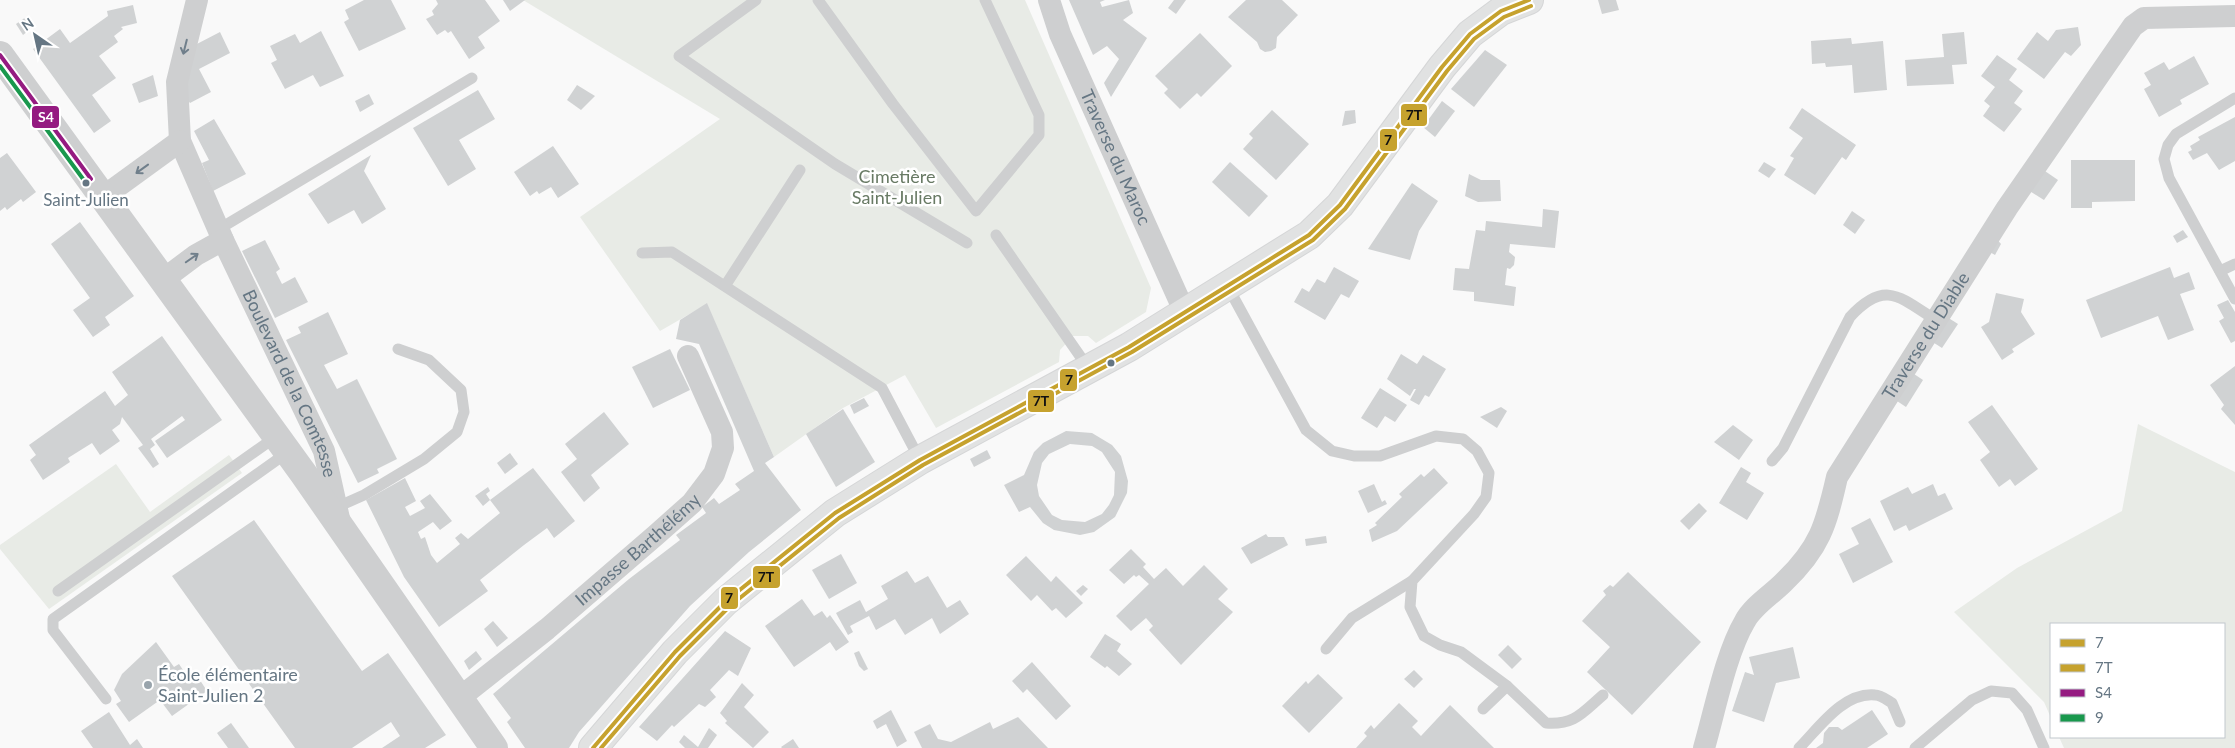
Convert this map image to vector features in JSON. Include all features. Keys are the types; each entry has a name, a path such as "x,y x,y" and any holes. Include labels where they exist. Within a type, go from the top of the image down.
{"main road":[{"path":"593,748 675,652 726,601 835,514 920,460 1089,368 1185,313 1310,235 1340,205 1442,67 1470,34 1501,11 1529,0"}],"street":[{"path":"103,197 180,141 177,82 197,0"},
{"name":"Traverse du Maroc","path":"1049,0 1060,34 1185,313"},
{"name":"Traverse du Diable","path":"1704,748 1735,641 1746,619 1785,582 1813,550 1826,524 1837,477 2007,208 2133,26 2144,18 2235,16"},
{"name":"Boulevard de la Comtesse","path":"3,66 164,279 282,444 340,520 458,699 494,748"},
{"name":"Boulevard de la Comtesse","path":"180,141 221,235 324,451 340,520"},
{"path":"164,279 221,235"},
{"name":"Impasse Barthélémy","path":"458,699 546,629 656,535 692,503 714,474 723,448 722,432 688,356"}],"lane":[{"path":"756,0 679,56 835,164 967,243"},
{"path":"818,0 893,104 976,211 1039,135 1039,115 985,0"},
{"path":"221,235 472,78"},
{"path":"2235,98 2176,134 2168,145 2164,160 2169,178 2235,299"},
{"path":"725,286 800,170"},
{"path":"996,235 1089,368"},
{"path":"642,253 672,252 882,388 920,460"},
{"path":"2220,271 2235,264"},
{"path":"1228,287 1306,430 1332,451 1354,456 1380,456 1436,436 1463,439 1477,450 1489,473 1486,496 1474,514 1412,581 1352,618 1326,649"},
{"path":"1772,462 1783,448 1850,317 1861,305 1872,297 1885,294 1903,299 1936,321"},
{"path":"340,520 364,495 424,459 457,432 464,412 461,390 450,378 429,360 398,349"},
{"path":"58,592 282,444"},
{"path":"106,698 53,630 53,619 282,444"},
{"path":"1412,581 1410,607 1424,636 1461,652 1507,686 1546,723 1563,724 1578,716 1603,695"},
{"path":"1483,709 1507,686"},
{"path":"1915,748 1972,700 1992,691 2012,693 2027,710 2044,748"},
{"path":"1798,748 1844,703 1859,696 1877,694 1892,703 1900,722"}],"green space":[{"name":"Cimetière Saint-Julien","path":"523,0 1025,0 1151,288 1146,312 1096,343 1088,336 1073,336 1060,350 1059,362 936,428 905,375 843,408 774,457 707,304 660,331 580,217 720,119"},
{"path":"2138,424 2235,472 2235,748 2064,748 2059,738 2225,738 2225,623 2050,623 2050,716 2044,702 1954,612 2017,568 2122,511"},
{"path":"229,455 242,473 49,609 0,549 0,545 116,464 150,512"}],"building":[{"path":"364,0 391,0 406,29 359,51 344,22 349,19 345,10"},
{"path":"436,0 485,0 500,21 478,37 485,48 469,59 451,31 448,33 445,30 437,35 426,19 434,15 432,11 438,4"},
{"path":"503,0 525,0 510,11"},
{"path":"1069,0 1105,0 1100,2 1102,7 1129,0 1133,13 1123,20 1147,38 1111,97 1104,83 1119,59 1107,46 1093,55"},
{"path":"1174,0 1186,0 1176,14 1168,8"},
{"path":"1246,0 1282,0 1298,15 1277,37 1276,48 1271,51 1265,52 1260,49 1257,42 1228,17"},
{"path":"1598,0 1616,0 1619,10 1602,14"},
{"path":"133,5 137,23 121,27 123,29 114,36 118,42 99,56 116,78 92,95 111,121 94,133 33,49 60,29 70,43 108,16 107,11"},
{"path":"26,17 33,27 23,35 16,24"},
{"path":"2078,27 2081,45 2071,56 2065,52 2044,79 2017,59 2037,32 2048,41 2056,30"},
{"path":"321,31 344,76 320,87 313,75 285,89 271,63 277,60 270,46 295,34 300,43"},
{"path":"220,32 230,53 199,69 211,92 190,103 184,96 193,46"},
{"path":"1964,32 1967,64 1952,65 1954,84 1907,86 1905,60 1944,57 1942,34"},
{"path":"1200,33 1232,66 1201,97 1197,93 1180,109 1164,93 1168,89 1155,76"},
{"path":"1851,38 1852,44 1883,41 1887,90 1854,93 1852,65 1826,67 1825,63 1812,64 1811,41"},
{"path":"1485,50 1507,65 1474,107 1451,89"},
{"path":"1997,55 2017,69 2009,80 2023,91 2014,103 2022,109 2004,132 1983,116 1990,106 1984,101 1995,87 1981,76"},
{"path":"2194,56 2209,84 2180,100 2182,104 2159,117 2144,89 2151,85 2144,73 2164,62 2169,70"},
{"path":"153,75 158,96 139,103 132,84"},
{"path":"577,85 595,96 581,110 567,100"},
{"path":"478,90 495,119 459,140 476,169 448,186 413,128"},
{"path":"369,94 374,104 360,112 355,101"},
{"path":"1442,101 1455,111 1435,137 1423,127"},
{"path":"1802,108 1856,145 1846,160 1842,157 1815,195 1784,175 1794,158 1790,156 1803,138 1789,128"},
{"path":"1272,110 1309,144 1276,180 1243,149 1253,138 1249,134"},
{"path":"1355,110 1356,123 1342,126 1345,111"},
{"path":"2235,117 2235,161 2219,170 2207,153 2193,160 2188,152 2192,150 2190,146 2200,140 2198,137"},
{"path":"214,119 246,174 213,191 202,163 209,160 194,131"},
{"path":"553,146 579,184 558,198 551,187 539,194 537,191 530,196 514,172"},
{"path":"7,153 36,192 23,202 21,199 7,210 5,207 0,211 0,158"},
{"path":"371,155 364,171 386,209 362,224 354,210 328,224 308,194"},
{"path":"2071,160 2135,160 2135,201 2092,202 2092,208 2071,208"},
{"path":"1230,162 1268,196 1249,217 1212,182"},
{"path":"1764,162 1776,169 1769,178 1758,171"},
{"path":"2042,169 2058,180 2044,200 2028,190"},
{"path":"1469,174 1481,180 1500,180 1501,201 1478,202 1465,196"},
{"path":"1412,183 1438,201 1419,231 1410,260 1368,249"},
{"path":"1543,209 1559,211 1555,248 1510,244 1509,252 1515,257 1514,265 1510,269 1507,268 1505,285 1516,287 1514,306 1474,301 1474,292 1453,290 1455,268 1469,269 1476,230 1485,231 1486,221 1542,227"},
{"path":"1852,211 1865,220 1855,234 1843,225"},
{"path":"80,222 134,296 105,317 110,325 93,337 73,310 90,298 51,244"},
{"path":"2183,230 2188,237 2177,243 2173,236"},
{"path":"1996,238 2001,244 1995,255 1988,251"},
{"path":"265,240 280,269 276,272 282,284 295,277 308,302 275,318 242,251"},
{"path":"1334,267 1359,281 1349,298 1341,294 1325,320 1294,302 1302,288 1309,292 1317,279 1325,283"},
{"path":"2170,267 2174,278 2189,272 2195,289 2180,294 2194,330 2168,340 2158,316 2101,338 2086,300"},
{"path":"1996,293 2024,299 2021,312 2035,334 2012,349 2014,352 2002,360 1981,327 1989,322"},
{"path":"2228,300 2235,312 2235,341 2231,343 2219,321 2224,318 2217,305"},
{"path":"707,303 774,457 765,463 801,510 749,552 690,606 579,732 569,748 525,748 507,722 511,718 493,694 629,579 680,540 676,535 706,513 702,507 714,498 719,504 740,490 735,484 754,471 699,344 676,339 680,320"},
{"path":"328,312 348,354 324,365 337,389 357,379 397,459 377,469 379,473 358,483 286,340 301,333 298,327"},
{"path":"1947,317 1958,324 1942,348 1931,341"},
{"path":"162,336 222,420 167,458 155,441 185,420 182,416 151,439 155,445 150,449 159,464 153,468 138,448 143,445 122,417 120,424 112,430 120,441 100,455 92,443 68,458 70,462 43,480 30,460 36,455 29,445 105,391 115,406 128,395 112,372"},
{"path":"670,349 690,390 653,408 632,367"},
{"path":"1401,354 1417,364 1423,355 1446,369 1429,397 1425,395 1419,405 1410,400 1416,389 1414,389 1410,396 1387,379"},
{"path":"2235,366 2235,425 2221,409 2224,405 2210,385"},
{"path":"1911,372 1923,380 1906,407 1894,399"},
{"path":"1380,388 1407,405 1395,422 1385,416 1377,428 1361,418"},
{"path":"864,398 869,406 854,414 850,405"},
{"path":"1992,405 2038,469 2015,486 2010,479 1999,487 1980,460 1990,452 1968,422"},
{"path":"1501,407 1507,411 1497,428 1480,417"},
{"path":"843,409 875,462 836,487 806,434"},
{"path":"604,412 629,444 591,475 600,488 584,502 561,472 577,459 565,444"},
{"path":"1733,425 1753,440 1739,460 1714,442"},
{"path":"1066,431 1092,433 1112,445 1121,456 1128,481 1127,493 1115,517 1094,532 1080,535 1054,530 1043,523 1030,507 1019,512 1004,485 1024,475 1034,452 1043,443","holes":["1070,444 1092,446 1102,452 1115,472 1114,495 1102,514 1085,522 1062,520 1052,515 1039,496 1037,485 1042,463 1049,454"]},
{"path":"987,450 991,458 974,467 970,459"},
{"path":"510,453 518,464 505,474 497,463"},
{"path":"1741,467 1751,473 1746,482 1764,493 1747,520 1719,503"},
{"path":"533,468 575,521 554,538 547,528 524,545 480,580 488,591 439,627 404,577 366,500 405,478 416,501 405,507 410,516 425,508 420,501 430,494 452,521 440,530 433,522 418,532 421,539 425,537 431,555 437,563 460,544 455,538 461,533 468,539 500,513 490,500"},
{"path":"1434,468 1448,483 1397,531 1372,542 1369,530 1377,525 1375,523 1402,497 1399,494 1421,474 1424,477"},
{"path":"1374,484 1382,502 1385,500 1387,504 1368,513 1358,491"},
{"path":"1933,484 1938,496 1945,493 1953,509 1909,531 1906,525 1894,531 1880,501 1908,487 1912,494"},
{"path":"488,487 490,491 486,494 490,500 483,506 475,496"},
{"path":"1699,503 1707,511 1689,530 1680,521"},
{"path":"1870,518 1893,562 1853,583 1839,554 1859,544 1851,528"},
{"path":"254,520 362,671 388,653 446,735 425,748 382,748 400,736 391,722 352,748 295,748 172,576"},
{"path":"1266,534 1268,537 1284,537 1288,545 1251,564 1241,548"},
{"path":"1326,536 1327,543 1306,546 1305,539"},
{"path":"1131,549 1146,564 1143,567 1154,579 1166,568 1183,586 1204,565 1228,589 1218,599 1233,612 1181,665 1149,630 1153,626 1146,618 1131,631 1116,616 1149,584 1139,575 1136,577 1134,575 1124,584 1109,570"},
{"path":"841,554 857,583 829,599 812,570"},
{"path":"1026,556 1051,582 1056,576 1083,603 1066,618 1056,608 1052,611 1037,595 1031,601 1006,575"},
{"path":"907,571 915,583 928,576 947,608 960,600 969,614 940,634 932,618 905,635 895,619 876,630 869,616 850,626 853,632 848,635 836,613 860,600 866,612 888,599 881,586"},
{"path":"1628,572 1701,642 1632,715 1587,672 1610,647 1582,621 1606,595 1603,591 1610,585 1613,587"},
{"path":"1083,585 1088,589 1081,596 1076,591"},
{"path":"802,599 814,616 822,611 827,618 830,615 849,642 836,651 830,642 794,667 765,626"},
{"path":"493,621 508,638 497,647 484,629"},
{"path":"725,631 751,648 738,676 729,670 710,690 716,697 705,707 699,704 674,727 672,725 657,741 639,727"},
{"path":"1105,634 1121,644 1117,651 1132,664 1119,676 1107,666 1105,668 1090,657"},
{"path":"156,642 174,667 179,664 189,679 196,674 207,691 172,716 160,700 129,722 116,704 121,701 114,690 122,674"},
{"path":"1508,645 1522,659 1512,669 1498,655"},
{"path":"1793,647 1800,678 1776,683 1764,722 1732,711 1745,672 1754,675 1749,657"},
{"path":"476,651 482,659 469,670 464,661"},
{"path":"859,651 868,669 864,671 859,666 854,653"},
{"path":"1032,662 1071,706 1056,720 1027,689 1023,693 1012,681"},
{"path":"1414,670 1423,679 1414,688 1404,679"},
{"path":"1318,674 1343,698 1309,733 1282,706 1306,681 1308,684"},
{"path":"742,683 754,695 744,707 769,732 753,748 725,723 727,721 720,713"},
{"path":"1399,703 1418,721 1412,727 1421,736 1450,705 1494,748 1356,748 1367,736 1364,733 1371,725 1374,729"},
{"path":"891,710 907,741 897,747 886,724 877,729 873,721"},
{"path":"1872,710 1888,734 1867,748 1816,748 1823,743 1824,733 1829,727 1838,727 1842,730"},
{"path":"109,712 130,745 137,739 143,748 93,748 81,731"},
{"path":"1018,717 1048,748 922,748 914,732 930,724 938,739 951,742 990,722 993,729"},
{"path":"231,723 249,748 228,748 217,733"},
{"path":"709,728 717,735 708,748 685,748 679,742 684,735 698,747"},
{"path":"793,739 799,748 781,747"}],"transit line":[{"name":"7","path":"593,748 675,652 726,601 835,513 920,460 1129,347 1309,235 1340,205 1442,67 1470,34 1501,11 1529,0"},
{"name":"7T","path":"601,748 680,656 730,606 839,518 923,465 1132,352 1313,240 1345,209 1447,71 1474,39 1504,17 1531,6"},
{"name":"S4","path":"0,55 91,179"},
{"name":"9","path":"0,66 86,183"}],"place":[{"name":"Saint-Julien","path":"86,183"},
{"name":"École élémentaire Saint-Julien 2","path":"148,685"}]}
